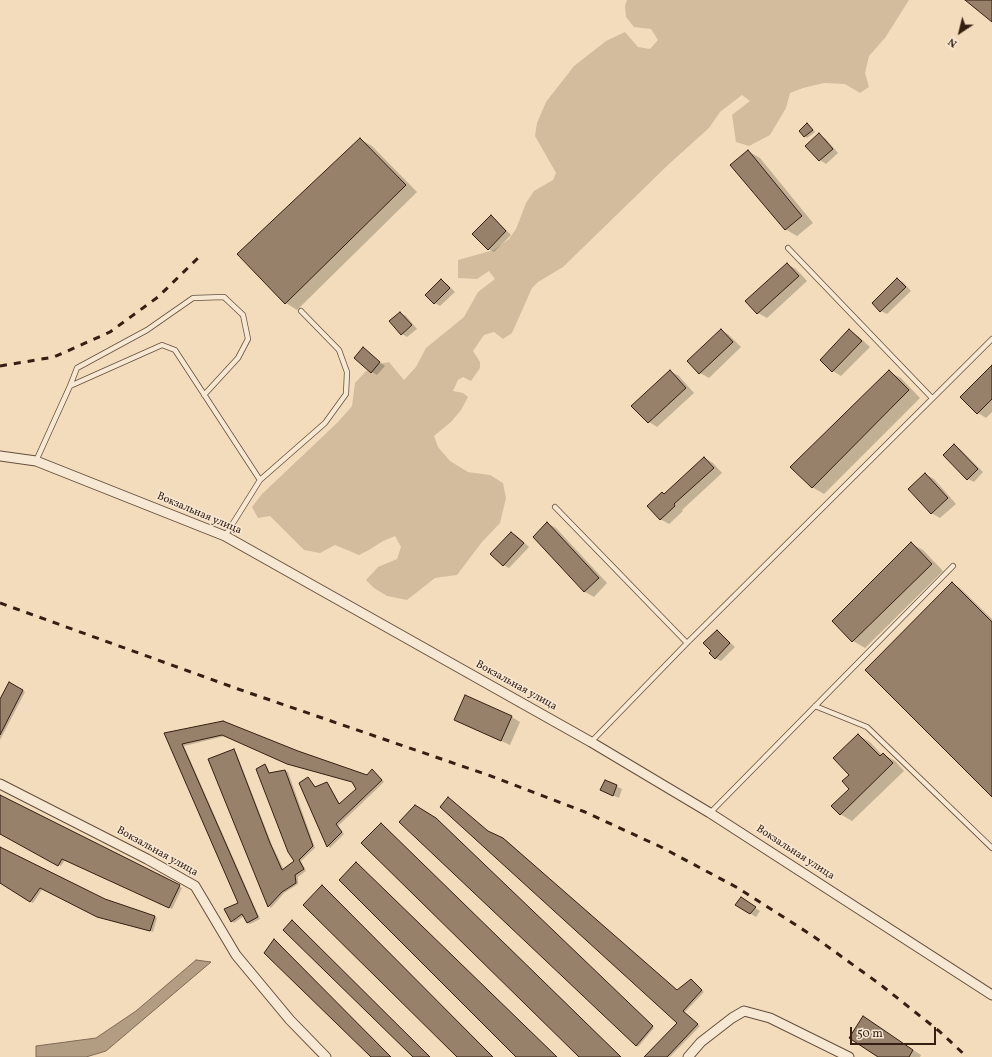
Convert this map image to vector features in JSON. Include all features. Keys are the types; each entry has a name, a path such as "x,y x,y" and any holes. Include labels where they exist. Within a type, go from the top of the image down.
{"street":[{"name":"Вокзальная улица","path":"0,456 36,461 225,536 591,742 710,813 992,995"},
{"name":"Вокзальная улица","path":"0,784 147,859 195,886 236,955 290,1020 326,1057"},
{"path":"688,1057 701,1042 732,1018 744,1011 770,1018 849,1057"}],"lane":[{"path":"788,248 932,398"},
{"path":"36,461 77,368 147,330 193,298 224,297 243,315 248,339 238,358 204,395"},
{"path":"225,536 260,480 325,423 346,394 347,372 339,350 301,311"},
{"path":"591,742 686,643 992,339"},
{"path":"70,386 162,346 175,350 260,480"},
{"path":"555,507 686,643"},
{"path":"710,813 953,566"},
{"path":"815,706 867,726 992,848"}],"shaded area":[{"path":"627,0 909,0 885,38 869,56 865,73 869,87 860,93 845,84 824,83 790,93 786,108 770,135 749,146 736,142 732,115 750,101 742,95 720,112 709,128 669,164 563,267 538,282 532,288 512,333 503,339 494,332 484,335 473,351 480,362 480,368 471,381 463,377 458,380 453,391 463,393 468,397 461,410 451,422 434,436 438,447 450,461 468,472 490,475 503,483 506,498 500,523 482,542 457,575 435,578 407,600 387,596 374,588 366,580 378,567 397,559 401,547 395,536 359,555 335,545 320,553 304,550 270,516 258,518 252,507 262,494 338,422 352,406 355,383 365,372 378,364 389,362 404,380 416,367 426,348 464,317 478,292 495,279 489,271 477,279 458,278 458,260 494,250 509,239 516,229 526,203 534,191 553,180 556,173 535,136 537,123 546,102 574,66 606,41 625,32 638,47 650,49 658,40 651,29 634,27 626,17 625,6"},
{"path":"196,960 211,962 106,1051 86,1057 36,1057 36,1046 96,1038 136,1011"}],"building":[{"path":"965,0 992,0 992,22"},
{"path":"807,123 813,130 804,137 799,131"},
{"path":"819,133 833,149 819,161 805,146"},
{"path":"360,138 406,185 285,304 237,254"},
{"path":"748,150 802,216 785,230 730,165"},
{"path":"491,215 506,231 488,250 472,234"},
{"path":"787,263 799,276 757,314 745,301"},
{"path":"897,278 906,287 880,312 872,303"},
{"path":"441,279 450,288 434,304 425,295"},
{"path":"400,312 412,325 401,335 389,321"},
{"path":"721,329 733,342 699,374 687,361"},
{"path":"849,329 862,341 832,372 820,360"},
{"path":"363,347 380,362 371,373 354,358"},
{"path":"992,365 992,399 977,414 960,397"},
{"path":"670,370 686,388 648,423 631,406"},
{"path":"889,370 909,390 812,488 790,467"},
{"path":"954,444 978,469 967,480 943,455"},
{"path":"704,457 714,468 674,504 675,506 660,520 647,506 662,492 664,494"},
{"path":"925,473 948,498 931,514 908,489"},
{"path":"547,522 599,578 584,592 533,537"},
{"path":"511,532 524,543 503,566 490,554"},
{"path":"911,542 932,564 852,642 832,621"},
{"path":"952,582 992,622 992,797 865,670"},
{"path":"717,630 730,643 715,659 709,653 711,651 703,643"},
{"path":"9,682 23,690 0,735 0,699"},
{"path":"465,695 512,716 501,741 454,720"},
{"path":"223,721 298,751 367,775 372,769 382,780 336,824 342,832 327,847 299,783 308,777 315,787 327,782 339,804 356,789 352,782 287,764 222,735 182,744 258,917 247,923 242,914 231,922 224,909 238,903 164,733"},
{"path":"858,734 880,756 883,753 893,763 840,815 831,806 849,789 842,781 849,775 833,758"},
{"path":"234,749 282,870 294,861 288,852 256,769 265,764 269,773 285,770 313,846 299,860 304,869 295,875 296,883 282,892 268,907 208,759"},
{"path":"605,780 617,785 613,796 600,790"},
{"path":"0,795 180,885 169,908 62,859 58,866 0,834"},
{"path":"448,797 488,831 503,838 677,990 691,979 702,990 683,1011 698,1024 667,1057 644,1057 677,1023 440,807"},
{"path":"415,805 436,818 653,1026 636,1046 399,822"},
{"path":"381,823 621,1057 579,1057 361,843"},
{"path":"0,847 105,899 155,916 150,931 97,917 40,888 30,902 0,883"},
{"path":"356,862 557,1057 516,1057 339,880"},
{"path":"322,885 493,1057 457,1057 303,905"},
{"path":"741,897 756,907 750,914 735,905"},
{"path":"292,920 430,1057 413,1057 283,930"},
{"path":"274,939 391,1057 371,1057 264,953"},
{"path":"863,1016 913,1050 909,1057 878,1057 849,1038"}],"railway":[{"path":"0,366 54,357 110,332 158,297 199,257"},
{"path":"0,603 238,689 488,775 585,812 661,847 738,888 813,936 881,985 939,1031 967,1057"}]}
